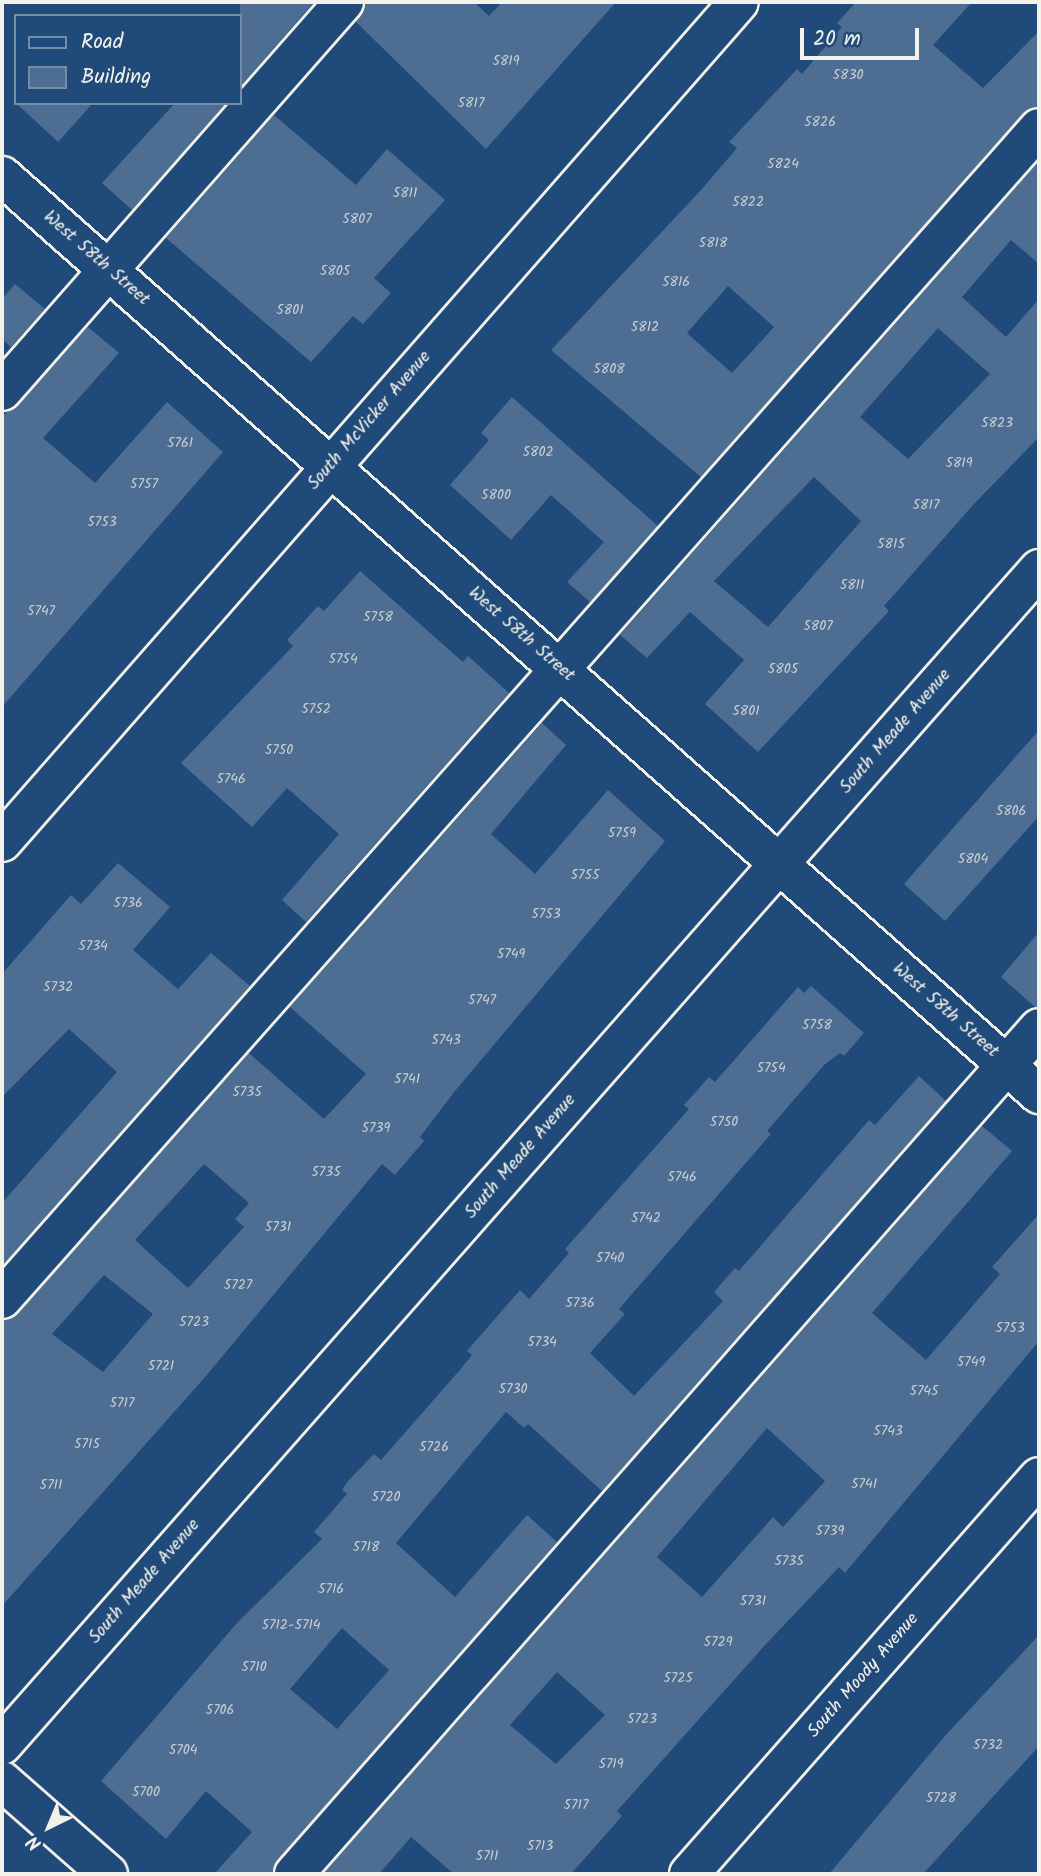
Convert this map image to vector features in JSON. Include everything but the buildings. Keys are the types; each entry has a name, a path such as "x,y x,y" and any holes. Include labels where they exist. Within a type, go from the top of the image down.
{"street":[{"path":"2,391 344,2"},
{"name":"South McVicker Avenue","path":"2,842 739,2"},
{"path":"2,1300 557,667 1039,128"},
{"name":"West 58th Street","path":"2,176 1039,1094"},
{"name":"South Meade Avenue","path":"2,1745 1039,569"},
{"path":"294,1874 1039,1028"},
{"name":"South Moody Avenue","path":"689,1874 1039,1477"},
{"path":"2,1781 108,1874"}]}
